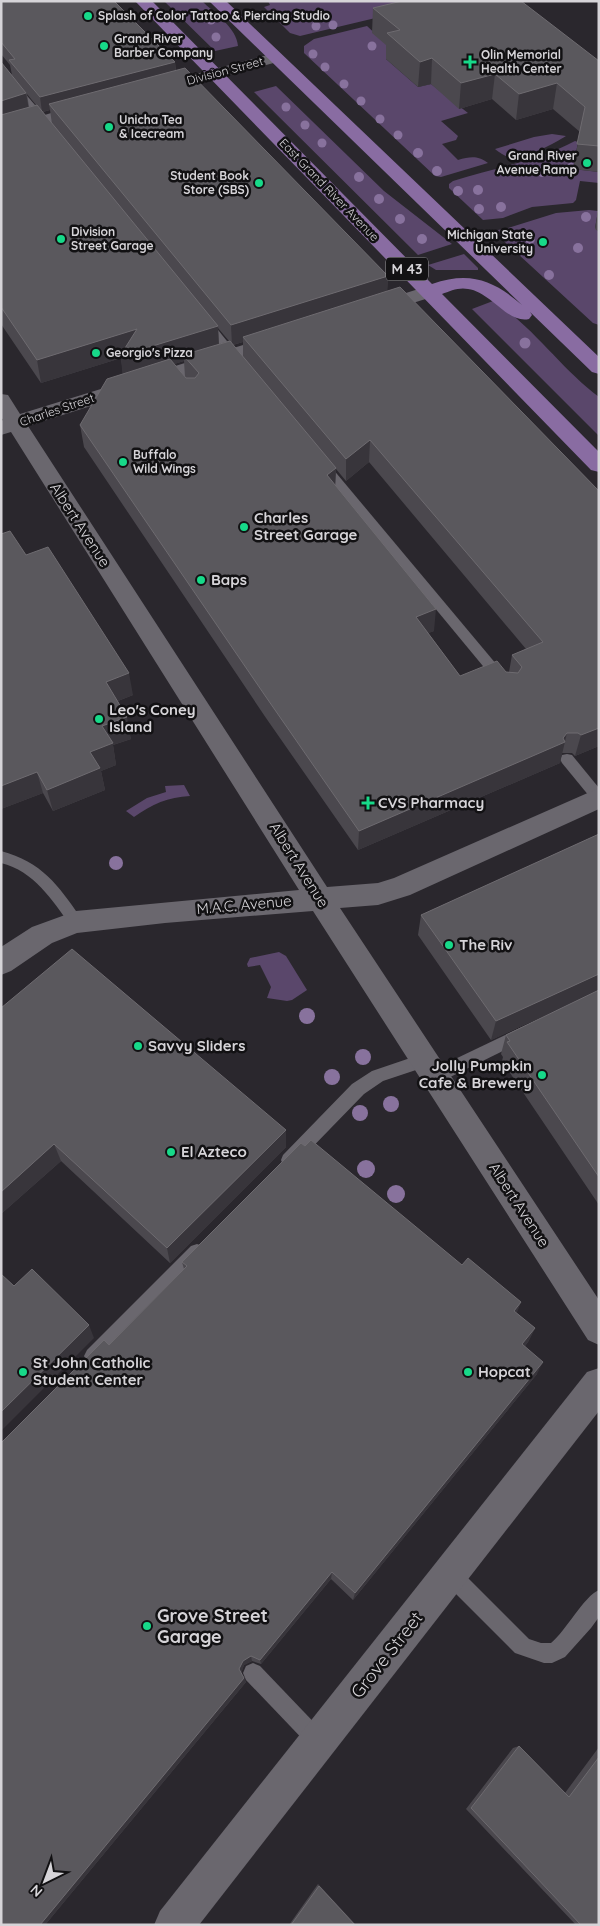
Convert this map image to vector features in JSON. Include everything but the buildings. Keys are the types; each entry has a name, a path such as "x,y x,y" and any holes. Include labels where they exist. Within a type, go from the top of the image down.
{"main road":[{"name":"East Grand River Avenue","path":"143,1 599,465"},
{"path":"217,1 599,368"},
{"path":"428,292 466,282 492,292 512,305 581,369 599,381"}],"street":[{"name":"Division Street","path":"148,92 275,58"},
{"path":"1,133 100,104"},
{"path":"359,314 428,292"},
{"name":"Charles Street","path":"8,426 56,409 237,361 296,334"},
{"name":"Albert Avenue","path":"1,400 8,426 287,845 319,898 599,1329"},
{"name":"M.A.C. Avenue","path":"1,963 42,935 76,922 165,912 378,894 401,886 599,798"},
{"name":"Grove Street","path":"174,1925 599,1384"}],"lane":[{"path":"1,71 53,133"},
{"path":"197,310 237,361"},
{"path":"318,458 509,688"},
{"path":"567,759 599,798"},
{"path":"1,857 14,860 39,874 51,886 76,922"},
{"path":"276,1174 358,1089 378,1076 430,1068 539,1026"},
{"path":"82,1366 206,1243"},
{"path":"450,1574 522,1646 538,1652 554,1653 566,1643 599,1600"},
{"path":"253,1673 319,1742"}],"shaded area":[{"path":"164,1 202,1 234,33 238,46 215,51"},
{"path":"268,1 425,1 409,10 300,36 290,33 264,7 270,5"},
{"path":"367,26 398,55 386,59 418,87 431,84 468,113 441,121 458,136 456,140 442,144 458,160 473,157 488,163 441,177 435,176 304,53 304,46 314,39"},
{"path":"276,86 384,191 452,244 418,255 254,92"},
{"path":"552,134 566,136 538,151 522,156 509,157 495,149 534,137"},
{"path":"575,141 578,142 573,169 599,172 599,183 580,181 576,200 573,203 532,207 503,218 483,220 449,188 449,184 453,181 531,159"},
{"path":"598,211 595,228 599,232 599,325 593,323 493,231 556,213"},
{"path":"464,254 478,270 436,270 428,265"},
{"path":"493,301 521,323 572,374 599,397 599,436 472,309"},
{"path":"184,785 190,796 160,802 134,817 126,811 147,798 166,792 165,786"},
{"path":"279,952 286,956 307,990 292,1000 267,998 271,987 260,965 248,967 247,964 250,958"}],"place":[{"name":"Splash of Color Tattoo & Piercing Studio","path":"88,16"},
{"name":"Grand River Barber Company","path":"104,46"},
{"name":"Olin Memorial Health Center","path":"470,62"},
{"name":"Unicha Tea & Icecream","path":"109,127"},
{"name":"Grand River Avenue Ramp","path":"587,163"},
{"name":"Student Book Store (SBS)","path":"259,183"},
{"name":"Division Street Garage","path":"61,239"},
{"name":"Michigan State University","path":"543,242"},
{"name":"Georgio's Pizza","path":"96,353"},
{"name":"Buffalo Wild Wings","path":"123,462"},
{"name":"Charles Street Garage","path":"244,527"},
{"name":"Baps","path":"201,580"},
{"name":"Leo's Coney Island","path":"99,719"},
{"name":"CVS Pharmacy","path":"368,803"},
{"name":"The Riv","path":"449,945"},
{"name":"Savvy Sliders","path":"138,1046"},
{"name":"Jolly Pumpkin Cafe & Brewery","path":"542,1075"},
{"name":"El Azteco","path":"171,1152"},
{"name":"St John Catholic Student Center","path":"23,1372"},
{"name":"Hopcat","path":"468,1372"},
{"name":"Grove Street Garage","path":"147,1626"}]}
